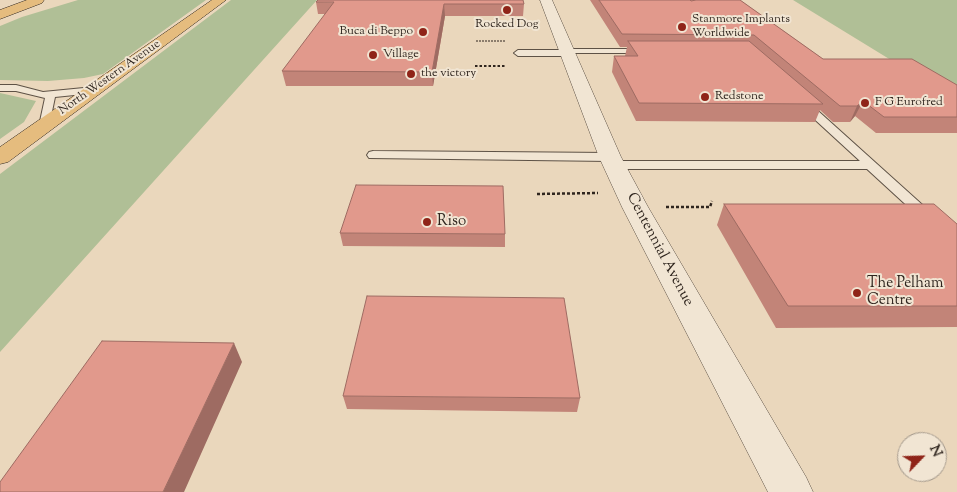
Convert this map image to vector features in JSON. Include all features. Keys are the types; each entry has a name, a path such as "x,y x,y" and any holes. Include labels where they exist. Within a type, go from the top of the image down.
{"highway":[{"path":"0,2 6,0"},
{"path":"0,15 38,0"},
{"name":"North Western Avenue","path":"0,157 220,0"}],"street":[{"name":"Centennial Avenue","path":"546,0 622,180 791,492"}],"lane":[{"path":"518,53 659,52"},
{"path":"0,88 16,88 43,95 94,90"},
{"path":"44,126 50,95"},
{"path":"796,96 957,244"},
{"path":"373,155 622,180 871,165"}],"path":[{"path":"537,194 622,180 710,207 712,201"}],"green space":[{"path":"78,0 206,0 103,74 84,78 48,81 0,80 0,26 22,17"},
{"path":"231,0 317,0 0,352 0,174"},
{"path":"793,0 957,0 957,101 886,57"},
{"path":"0,93 36,101 24,122 0,139"}],"building":[{"name":"Village","path":"318,0 523,0 524,4 444,4 432,72 282,71 334,2 316,2"},
{"path":"599,0 740,0 823,59 912,59 957,85 957,117 884,117 863,101 857,106 840,106 754,35 622,34"},
{"path":"628,41 749,41 823,104 639,103 614,56 638,56"},
{"name":"Riso","path":"356,185 503,186 505,234 340,233"},
{"name":"The Pelham Centre","path":"724,204 934,204 957,224 957,306 788,306"},
{"path":"367,296 564,298 580,398 343,396"},
{"path":"102,341 234,343 163,492 0,492 0,482"}],"place":[{"name":"Rocked Dog","path":"507,10"},
{"name":"Stanmore Implants Worldwide","path":"682,27"},
{"name":"Buca di Beppo","path":"423,32"},
{"name":"Village","path":"373,55"},
{"name":"the victory","path":"411,74"},
{"name":"Redstone","path":"705,97"},
{"name":"F G Eurofred","path":"865,103"},
{"name":"Riso","path":"427,222"},
{"name":"The Pelham Centre","path":"857,293"}]}
